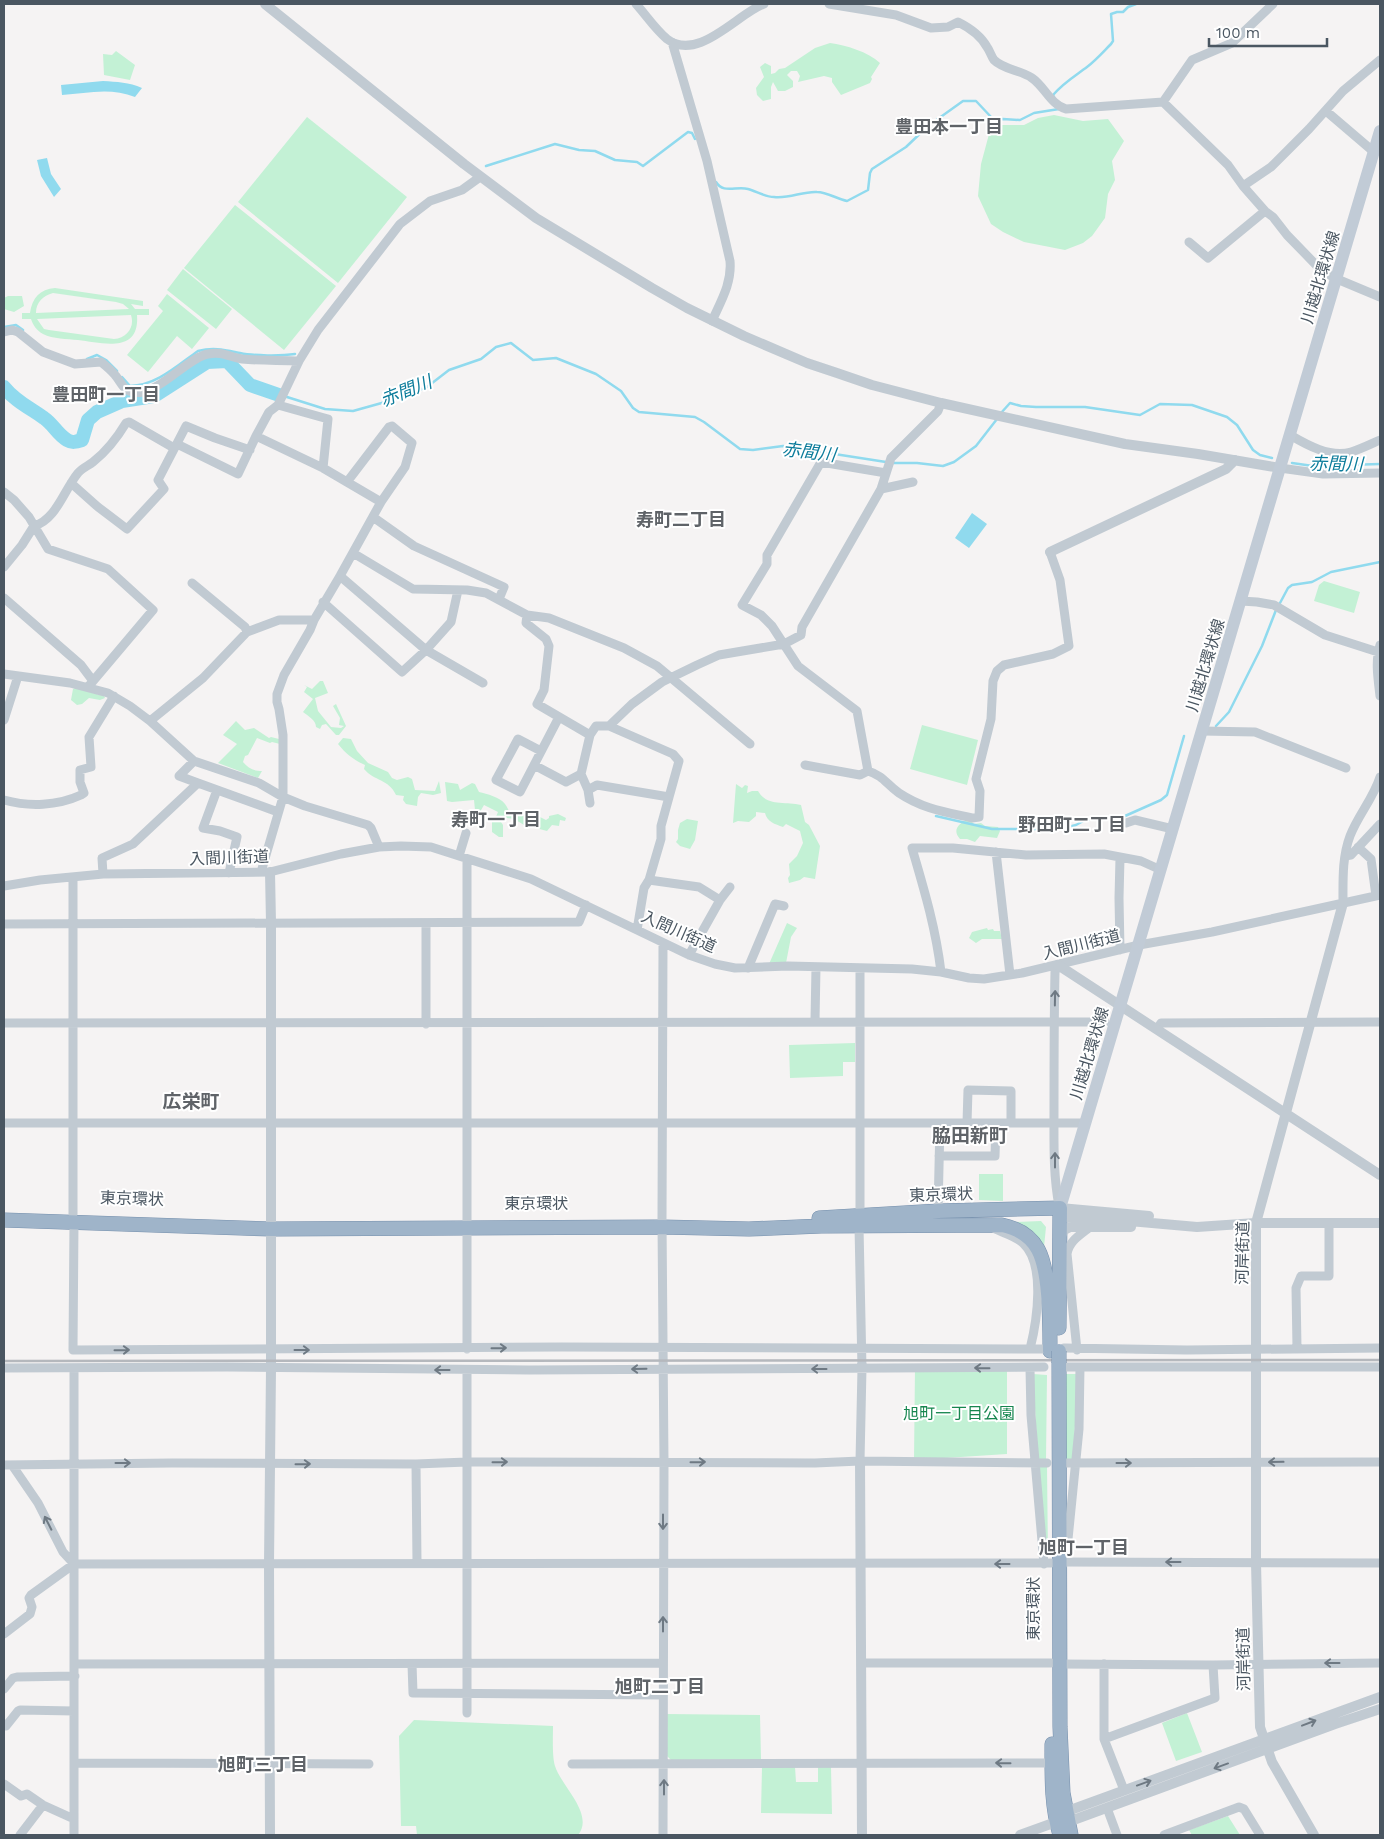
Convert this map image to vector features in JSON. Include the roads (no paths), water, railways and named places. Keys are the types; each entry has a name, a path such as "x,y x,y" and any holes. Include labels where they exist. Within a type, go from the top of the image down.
{"highway":[{"name":"東京環状","path":"821,1226 938,1211 1058,1214"},
{"name":"東京環状","path":"4,1212 74,1218 271,1224 662,1224 806,1219 1002,1226 1018,1230 1030,1239 1040,1251 1046,1269 1054,1358"},
{"name":"東京環状","path":"662,1224 749,1229 821,1226 907,1219 1058,1214"},
{"name":"東京環状","path":"1058,1214 1060,1239 1054,1358 1055,1664 1052,1763 1064,1825"},
{"path":"1050,1317 1052,1230 1058,1214"},
{"name":"東京環状","path":"4,1220 74,1218"},
{"name":"東京環状","path":"1055,1664 1064,1825"}],"main road":[{"name":"川越北環状線","path":"1058,1214 1280,468 1376,154 1380,131"}],"street":[{"path":"265,4 520,207 566,237 712,321 807,363 872,385 941,403 1125,444 1323,474 1380,473"},
{"path":"636,4 658,30 672,42 717,197 731,274 712,321"},
{"path":"672,42 690,44 711,38 745,14 764,4"},
{"path":"829,4 896,16 931,28 948,26 958,22 980,38 996,62 1006,68 1031,77 1054,102 1066,109 1163,102 1212,147 1265,211 1273,217 1321,270 1337,279 1380,297"},
{"path":"1163,102 1192,60 1232,43 1273,4"},
{"path":"1244,186 1271,167 1343,91 1380,60"},
{"path":"1326,111 1376,154"},
{"path":"4,567 22,545 34,526 41,524 46,519 79,472 115,442 126,423 129,422 238,474 269,412 278,405 299,361 318,330 400,224 430,200 462,190 480,177"},
{"path":"1189,242 1208,258 1265,211"},
{"path":"4,332 12,330 18,332 43,352 76,364 101,362 115,374 125,388 136,392 147,390 167,380 205,354 222,353 239,358 299,361"},
{"path":"609,726 632,704 672,677 719,656 784,644 800,635 802,627 881,489 888,466 938,411 941,403"},
{"path":"278,405 328,419 323,468"},
{"path":"71,483 127,529 164,489 158,480 186,426 250,450"},
{"path":"270,1835 271,923 265,872 282,797 283,735 277,694 284,675 310,630 323,602 340,576 380,502 405,467 412,443 392,426 389,427 347,482"},
{"path":"1290,435 1306,445 1332,453 1348,453 1380,440"},
{"path":"256,436 323,468 380,502"},
{"path":"805,765 860,775 868,771 880,775 900,793 926,808 972,818 979,817 980,791 976,779 991,719 993,681 997,672 1004,665 1053,654 1069,646 1060,580 1050,552 1226,469 1235,460"},
{"path":"868,771 857,711 798,666 772,626 761,615 742,605 767,564 767,555 821,462 888,466"},
{"path":"881,489 913,482"},
{"path":"4,492 14,500 34,526 48,549 108,569 153,610 90,684"},
{"path":"373,517 414,546 504,587 499,599"},
{"path":"353,553 413,589 486,593 527,615 549,618 606,639 657,666 750,744"},
{"path":"340,576 426,650 483,684"},
{"path":"192,583 245,627 247,632"},
{"path":"323,602 402,672 426,650 451,622 458,590"},
{"path":"4,598 81,665 90,684"},
{"path":"1241,601 1274,605 1325,635 1379,649 1380,696"},
{"path":"527,615 526,623 546,639 549,646 544,690 537,704 590,734"},
{"path":"150,721 203,678 247,632 279,620 314,620"},
{"path":"4,674 90,684 130,706 150,721 194,761 252,780 282,797 335,817 368,825 379,847"},
{"path":"4,720 18,676"},
{"path":"4,800 21,805 53,804 84,793 80,782 80,770 91,767 89,737 114,696"},
{"path":"541,751 518,739 496,780 520,792 559,717"},
{"path":"590,803 588,790 580,774 590,734 596,726 609,726 673,754 679,760 661,826 661,839 649,880 644,888 637,930"},
{"path":"1202,731 1255,732 1346,768"},
{"path":"194,761 179,776 278,812"},
{"path":"534,765 566,782 580,774"},
{"name":"河岸街道","path":"1314,1835 1278,1774 1265,1744 1259,1717 1256,1563 1256,1223 1309,1022 1343,903 1345,856 1349,838 1374,794 1380,777"},
{"path":"102,874 102,858 134,844 198,783"},
{"path":"588,790 597,785 669,797"},
{"path":"218,790 203,828 237,837 229,873"},
{"path":"1126,823 1135,820 1173,829"},
{"path":"1345,856 1351,855 1380,824"},
{"path":"466,833 463,858 467,923 467,1349"},
{"name":"入間川街道","path":"4,886 73,876 102,874 265,872 379,847 431,847 531,879 664,944 689,955 725,966 748,968 785,966 860,968 941,972 975,979 1010,975 1139,945 1212,932 1378,895"},
{"path":"941,972 938,944 912,848 936,847 1026,855 1104,854 1141,862 1161,870"},
{"path":"1358,847 1371,859 1378,895"},
{"path":"996,852 1010,975"},
{"path":"1120,858 1120,950"},
{"path":"73,876 73,1350 1030,1349 1080,1367 1380,1367"},
{"path":"649,880 699,887 720,900"},
{"path":"689,955 720,900 730,887"},
{"path":"748,968 775,904 784,906"},
{"path":"4,924 579,922 586,905"},
{"path":"426,923 426,1024"},
{"path":"663,1835 664,1463 662,1224 664,944"},
{"path":"1058,1214 1055,1183 1054,1123 1055,972 1058,964 1380,1174"},
{"path":"815,1022 816,967"},
{"path":"860,968 862,1835"},
{"path":"4,1023 1105,1022"},
{"path":"1157,1029 1161,1023 1380,1022"},
{"path":"967,1123 968,1090 1011,1090 1011,1123"},
{"path":"4,1123 1085,1123"},
{"path":"938,1211 940,1123"},
{"path":"939,1156 996,1155 996,1123"},
{"path":"1058,1214 1119,1212 1212,1224 1380,1224"},
{"path":"1058,1214 1197,1227"},
{"path":"1297,1348 1296,1288 1301,1276 1329,1276 1330,1223"},
{"path":"1060,1239 1067,1228 1197,1227 1212,1224"},
{"path":"988,1226 1021,1241 1032,1254 1036,1265 1037,1304 1030,1349"},
{"path":"1077,1350 1067,1254 1072,1241 1090,1227"},
{"path":"4,1368 467,1370 1030,1368 1077,1350 1380,1348"},
{"path":"1055,1563 1068,1549 1079,1429 1080,1367"},
{"path":"74,1368 74,1835"},
{"path":"1030,1368 1034,1462 1055,1563"},
{"path":"467,1370 467,1713"},
{"path":"8,1465 74,1463 416,1464 467,1462 814,1463 860,1461 1047,1463"},
{"path":"1064,1463 1380,1462"},
{"path":"416,1464 417,1563"},
{"path":"8,1465 38,1503 62,1552 74,1564"},
{"path":"4,1634 30,1614 32,1608 29,1598 31,1595 74,1564 663,1562 1380,1563"},
{"path":"75,1664 663,1663"},
{"path":"862,1663 1213,1665 1380,1663"},
{"path":"412,1664 413,1693 663,1694"},
{"path":"1104,1664 1104,1739 1124,1790"},
{"path":"1104,1739 1214,1698 1213,1665"},
{"path":"4,1689 17,1676 74,1676"},
{"path":"1020,1835 1064,1825 1380,1697"},
{"path":"1064,1825 1124,1790 1380,1709"},
{"path":"4,1724 6,1726 20,1710 74,1711"},
{"path":"74,1763 369,1764"},
{"path":"572,1764 1052,1763"},
{"path":"4,1784 21,1796 27,1794 43,1805 74,1819"},
{"path":"20,1835 43,1805"},
{"path":"1164,1835 1239,1807 1244,1809 1260,1835"},
{"path":"1107,1808 1117,1835"}],"water":[{"path":"103,81 128,83 142,88 135,97 108,91 62,95 61,85"},
{"path":"47,158 51,174 61,189 54,197 41,176 37,160"},
{"path":"972,513 987,524 969,548 955,538"}],"waterway":[{"path":"1054,97 1053,95 1061,87 1111,44 1113,41 1111,14 1123,12 1128,7 1136,4"},
{"path":"716,182 722,188 743,188 771,197 785,197 817,192 847,201 868,190 872,169 906,147 928,126 963,101 976,101 992,118 997,120 1020,120 1034,113 1059,109"},
{"path":"486,166 555,144 579,150 595,151 615,160 637,162 643,166 688,132 692,133 695,139"},
{"path":"4,327 16,325 23,330"},
{"name":"赤間川","path":"287,397 325,409 353,411 396,399 427,387 449,370 481,359 496,347 511,343 533,360 556,358 596,374 621,391 633,408 639,412 695,417 740,449 753,450 783,446 886,462"},
{"path":"122,377 130,386 140,385 158,379 198,351 209,349 260,355 295,354"},
{"path":"87,359 97,355 106,360 117,371"},
{"name":"赤間川","path":"4,387 18,400 47,420 64,438 72,442 82,440 88,420 97,412 122,401 154,396 207,362 227,361 250,385 279,395"},
{"name":"赤間川","path":"1001,413 1010,403 1036,407 1085,407 1140,415 1160,404 1192,405 1227,417 1237,425 1253,450 1260,455 1272,458"},
{"name":"赤間川","path":"892,463 943,466 954,462 976,446 997,419"},
{"name":"赤間川","path":"1292,463 1313,466 1380,464"},
{"path":"1280,603 1288,588 1292,585 1312,582 1331,572 1380,562"},
{"path":"1216,726 1229,712 1262,646 1276,610"},
{"path":"936,816 992,829 1060,829 1076,825 1085,820 1125,816 1161,800 1167,795 1184,736"}],"railway":[{"path":"4,1361 1380,1360"}],"district":[{"name":"豊田本一丁目","path":"949,127"},
{"name":"豊田町一丁目","path":"106,395"},
{"name":"寿町二丁目","path":"681,520"},
{"name":"寿町一丁目","path":"496,820"},
{"name":"野田町二丁目","path":"1072,825"},
{"name":"広栄町","path":"191,1101"},
{"name":"脇田新町","path":"970,1135"},
{"name":"旭町一丁目","path":"1084,1548"},
{"name":"旭町二丁目","path":"660,1687"},
{"name":"旭町三丁目","path":"263,1765"}],"park label":[{"name":"旭町一丁目公園","path":"959,1413"}]}
